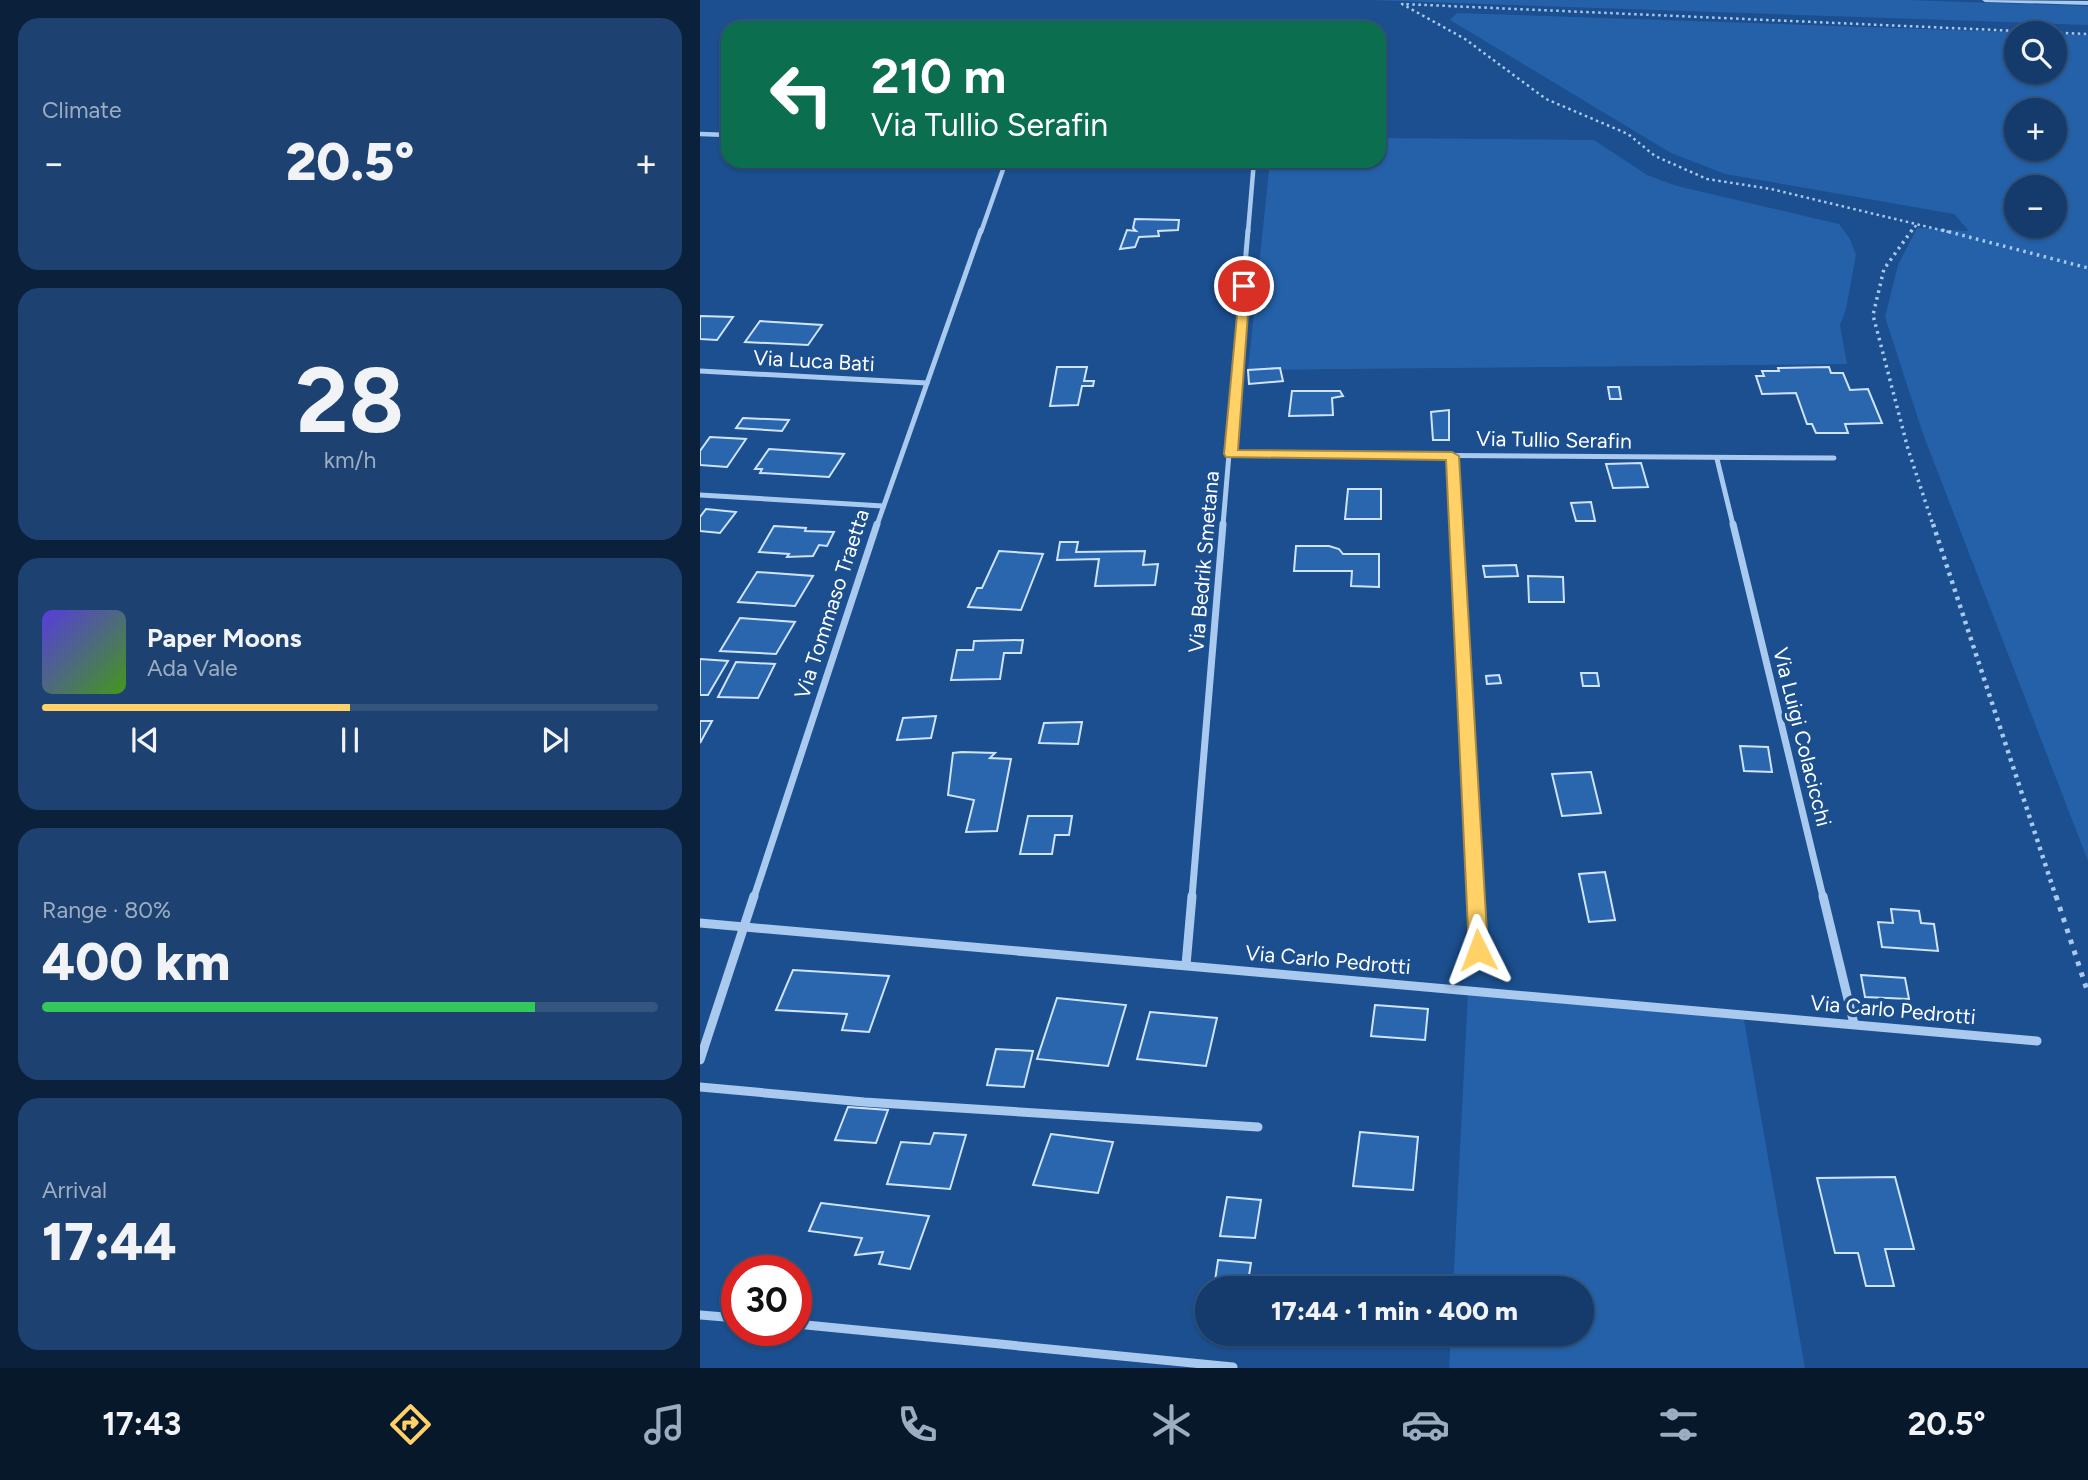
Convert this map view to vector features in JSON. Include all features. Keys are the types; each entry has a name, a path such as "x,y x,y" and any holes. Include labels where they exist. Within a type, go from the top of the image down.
{"street":[{"path":"1985,0 2088,4"},
{"path":"700,134 721,135"},
{"name":"Via Tommaso Traetta","path":"700,1060 883,506 1004,168"},
{"name":"Via Bedrik Smetana","path":"1186,965 1253,168"},
{"name":"Via Luca Bati","path":"700,371 927,383"},
{"name":"Via Tullio Serafin","path":"1231,454 1834,458"},
{"path":"1452,456 1478,950"},
{"name":"Via Luigi Colacicchi","path":"1717,459 1854,1024"},
{"path":"700,495 883,506"},
{"name":"Via Carlo Pedrotti","path":"700,923 2037,1041"},
{"path":"700,1087 864,1102 1258,1127"},
{"path":"700,1315 721,1317"},
{"path":"812,1326 1233,1367"}],"path":[{"path":"2088,34 1402,4 1465,39 1546,99 1628,134 1654,156 1707,179 1771,189 2088,268"},
{"path":"1917,224 1884,269 1874,315 1908,449 2088,993"}],"shaded area":[{"path":"1369,0 1906,0 2088,6 2088,25 2067,24 2067,21 2004,22"},
{"path":"1457,13 2004,32 2004,84 2067,84 2067,34 2088,35 2088,861 1923,434 1885,317 1898,265 1917,228 1969,231 1954,214 1725,174 1671,153 1450,20"},
{"path":"1386,138 1594,140 1647,175 1677,186 1839,224 1850,239 1856,255 1846,309 1840,325 1847,364 1248,370 1269,168 1386,168"},
{"path":"1468,990 1743,1014 1805,1368 1449,1368 1450,1346 1594,1346 1594,1276 1454,1276"}],"building":[{"path":"1135,219 1179,220 1178,230 1158,231 1159,236 1139,237 1135,247 1120,249 1127,230 1136,231 1133,228"},
{"path":"700,316 733,317 717,340 700,339"},
{"path":"760,321 822,325 808,345 745,342"},
{"path":"1057,367 1087,367 1084,381 1094,381 1093,386 1082,386 1078,405 1050,406"},
{"path":"1829,367 1831,373 1843,373 1850,390 1868,389 1882,423 1845,424 1848,433 1816,433 1812,424 1807,424 1796,393 1762,394 1756,376 1764,376 1762,371 1779,371 1778,368"},
{"path":"1280,368 1283,381 1249,384 1248,370"},
{"path":"1608,387 1619,387 1621,399 1610,399"},
{"path":"1292,391 1340,391 1343,396 1332,398 1333,415 1289,416"},
{"path":"1449,410 1449,440 1433,440 1431,412"},
{"path":"743,418 789,420 782,431 736,428"},
{"path":"710,437 746,439 727,467 700,465 700,451"},
{"path":"769,449 844,454 829,477 760,473 762,469 755,469"},
{"path":"1641,463 1648,487 1613,488 1606,464"},
{"path":"1348,489 1381,489 1381,519 1345,519"},
{"path":"1591,502 1595,521 1576,521 1571,503"},
{"path":"706,509 736,512 720,533 700,531 700,517"},
{"path":"774,526 834,532 827,546 819,545 813,556 787,557 789,554 759,552"},
{"path":"1060,542 1078,542 1076,552 1145,551 1143,565 1158,564 1155,585 1095,586 1099,559 1057,560"},
{"path":"1296,546 1329,546 1339,549 1343,554 1379,554 1379,587 1351,586 1352,571 1294,571"},
{"path":"999,551 1043,554 1021,610 968,607 977,588 982,588"},
{"path":"1516,565 1518,576 1485,577 1483,566"},
{"path":"757,572 813,576 795,606 738,602"},
{"path":"1528,576 1563,577 1564,602 1529,602"},
{"path":"740,618 795,622 776,654 720,651"},
{"path":"1023,640 1021,653 1004,653 1000,679 951,680 957,650 973,650 974,641"},
{"path":"700,659 728,661 708,695 700,695"},
{"path":"736,662 775,664 758,698 718,697"},
{"path":"1581,673 1597,673 1599,686 1583,686"},
{"path":"1499,675 1501,683 1487,684 1486,676"},
{"path":"936,716 931,738 897,740 903,718"},
{"path":"700,721 712,721 700,743"},
{"path":"1082,722 1078,744 1039,743 1044,723"},
{"path":"1740,746 1768,747 1772,772 1744,771"},
{"path":"953,753 995,753 990,758 1011,759 997,831 966,832 974,800 948,795"},
{"path":"1591,772 1601,813 1562,816 1552,774"},
{"path":"1028,816 1072,816 1069,835 1055,835 1052,854 1020,854"},
{"path":"1605,872 1615,920 1589,922 1579,874"},
{"path":"1891,909 1919,911 1921,923 1934,924 1938,951 1882,947 1878,922 1893,923"},
{"path":"793,970 889,976 869,1032 842,1030 847,1014 776,1010"},
{"path":"1861,975 1905,978 1909,999 1865,997"},
{"path":"1057,998 1126,1005 1108,1066 1037,1059"},
{"path":"1375,1005 1428,1009 1425,1040 1371,1036"},
{"path":"1150,1012 1217,1018 1206,1066 1137,1059"},
{"path":"996,1049 1033,1051 1024,1087 987,1085"},
{"path":"848,1107 888,1110 876,1143 835,1140"},
{"path":"1360,1132 1418,1137 1413,1190 1353,1186"},
{"path":"934,1133 966,1135 950,1189 887,1184 901,1142 930,1144"},
{"path":"1051,1134 1113,1142 1098,1193 1033,1185"},
{"path":"1895,1177 1914,1249 1885,1249 1894,1286 1866,1286 1858,1253 1835,1253 1817,1178"},
{"path":"1227,1197 1261,1200 1255,1238 1220,1236"},
{"path":"821,1203 929,1216 910,1269 879,1264 883,1252 855,1255 862,1238 809,1231"},
{"path":"1218,1260 1251,1263 1249,1276 1216,1276"}],"route":[{"path":"1244,286 1231,454 1452,456 1478,950"}]}
